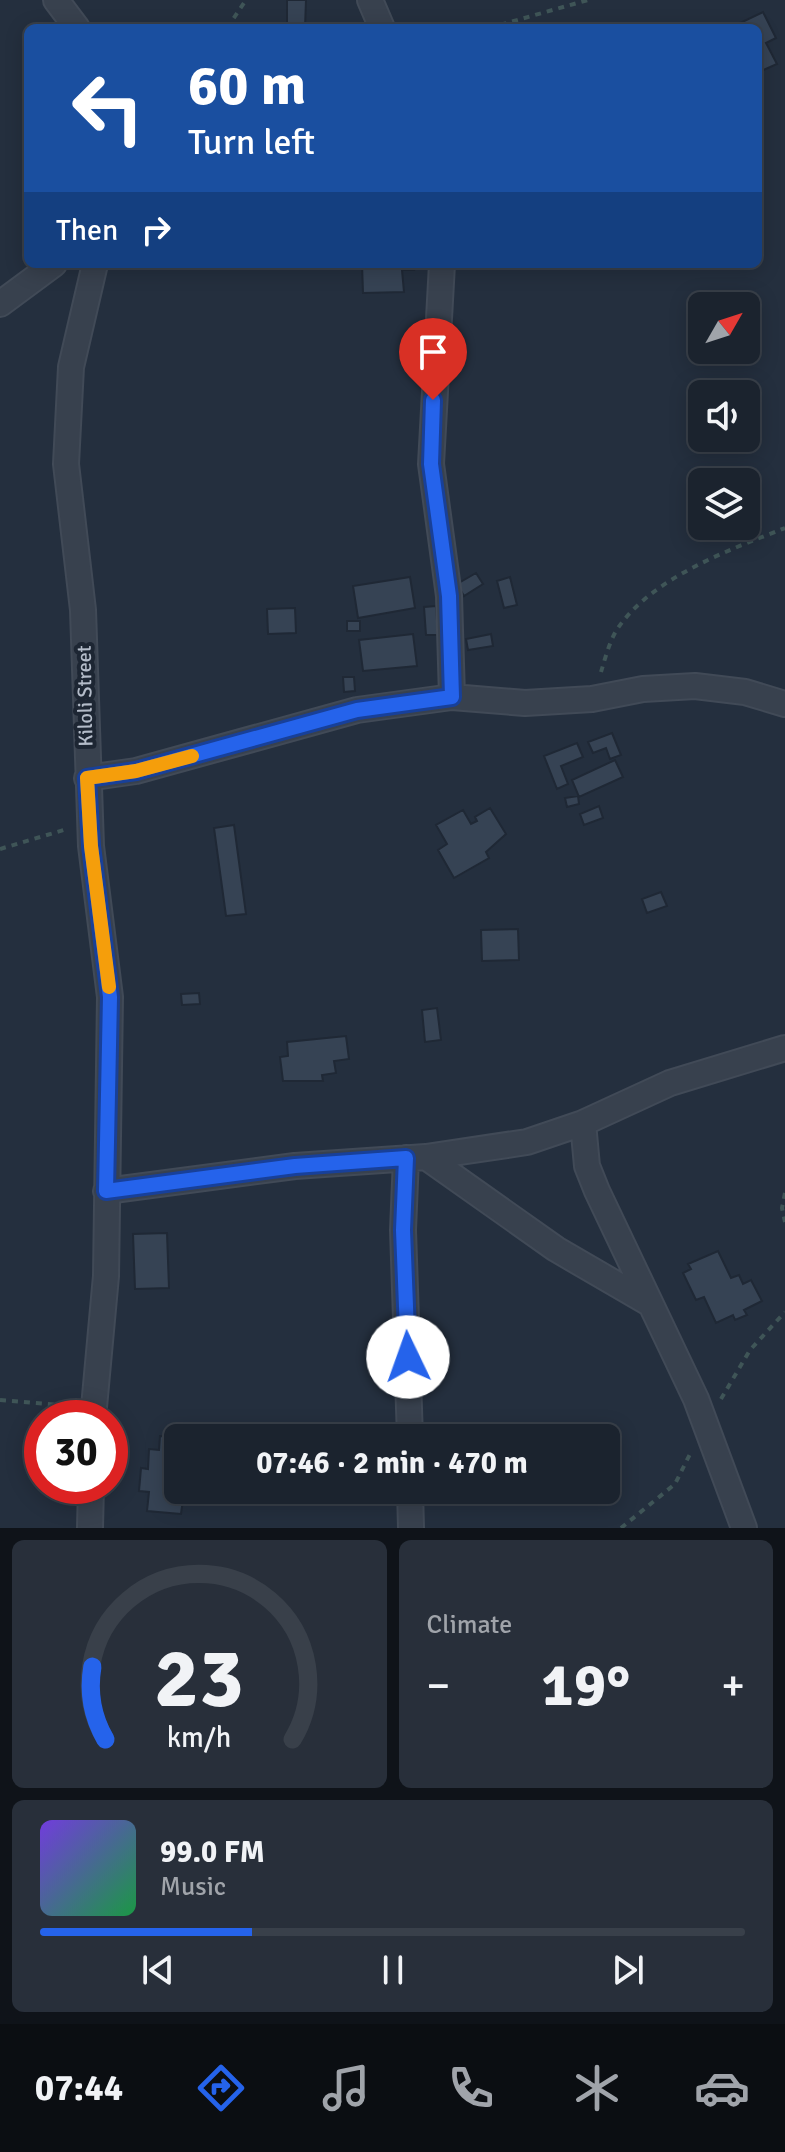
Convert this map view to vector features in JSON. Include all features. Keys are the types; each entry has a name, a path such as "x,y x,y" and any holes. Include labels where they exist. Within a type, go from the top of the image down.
{"street":[{"path":"56,0 74,24"},
{"path":"370,0 380,24"},
{"path":"0,304 49,268"},
{"name":"Kiloli Street","path":"94,268 71,367 67,451 83,610 90,818 110,997 106,1276 94,1400"},
{"path":"442,268 431,464 449,596 452,697"},
{"path":"87,778 136,771 357,710 452,697 525,703 592,699 643,689 695,686 745,692 785,703"},
{"path":"106,1191 295,1166 416,1157 527,1142 583,1123 670,1083 785,1048"},
{"path":"583,1123 587,1166 647,1302 707,1425 744,1528"},
{"path":"416,1157 556,1249 647,1302"},
{"path":"410,1424 403,1230 416,1157"},
{"path":"90,1528 91,1504"},
{"path":"410,1504 411,1528"}],"path":[{"path":"230,24 246,0"},
{"path":"503,24 588,0"},
{"path":"592,699 614,633 630,613 698,563 785,528"},
{"path":"0,849 48,837 90,818"},
{"path":"785,1193 782,1208 785,1222"},
{"path":"621,1528 675,1484 738,1367 785,1312"},
{"path":"0,1400 24,1403"}],"building":[{"path":"287,0 306,0 305,24 287,24"},
{"path":"763,12 776,38 766,43 777,64 762,71 762,24 738,24"},
{"path":"362,268 414,268 402,270 404,292 363,293"},
{"path":"476,573 483,584 464,596 457,584"},
{"path":"410,577 415,608 358,618 353,586"},
{"path":"510,577 517,605 504,608 497,581"},
{"path":"436,606 438,635 426,635 424,607"},
{"path":"295,608 296,633 268,634 267,609"},
{"path":"347,621 360,621 360,631 347,631"},
{"path":"413,634 417,666 363,671 359,640"},
{"path":"491,634 493,646 468,650 466,639"},
{"path":"343,677 354,677 355,691 344,692"},
{"path":"612,733 621,755 610,759 606,748 593,753 588,742"},
{"path":"577,743 583,757 561,766 568,784 557,789 544,756"},
{"path":"615,760 623,777 579,797 572,780"},
{"path":"578,796 579,804 567,807 565,798"},
{"path":"599,806 603,818 584,825 580,814"},
{"path":"490,808 506,834 486,852 489,858 454,878 438,850 447,844 436,825 463,810 471,824 477,821 475,817"},
{"path":"234,825 246,914 226,916 214,828"},
{"path":"661,892 667,906 647,913 642,899"},
{"path":"518,929 519,960 482,961 481,930"},
{"path":"199,993 200,1004 182,1005 181,994"},
{"path":"437,1008 441,1040 425,1042 422,1010"},
{"path":"346,1036 349,1059 334,1061 336,1073 322,1075 323,1081 283,1081 280,1057 288,1056 287,1042"},
{"path":"167,1233 169,1288 135,1289 133,1234"},
{"path":"718,1251 731,1278 739,1275 743,1284 751,1280 762,1301 744,1310 747,1315 735,1320 733,1315 716,1323 704,1297 696,1300 683,1273 691,1269 688,1264"},
{"path":"160,1436 164,1436 164,1504 182,1504 181,1514 147,1511 149,1492 139,1491 141,1468 148,1469 149,1449 159,1450"}],"slow traffic":[{"path":"109,987 91,846 87,778 136,771 192,756"}],"route":[{"path":"408,1357 403,1230 406,1158 295,1166 106,1191 110,997 91,846 87,778 136,771 239,740 357,710 405,706 452,697 449,596 435,513 431,464 433,400"}]}
